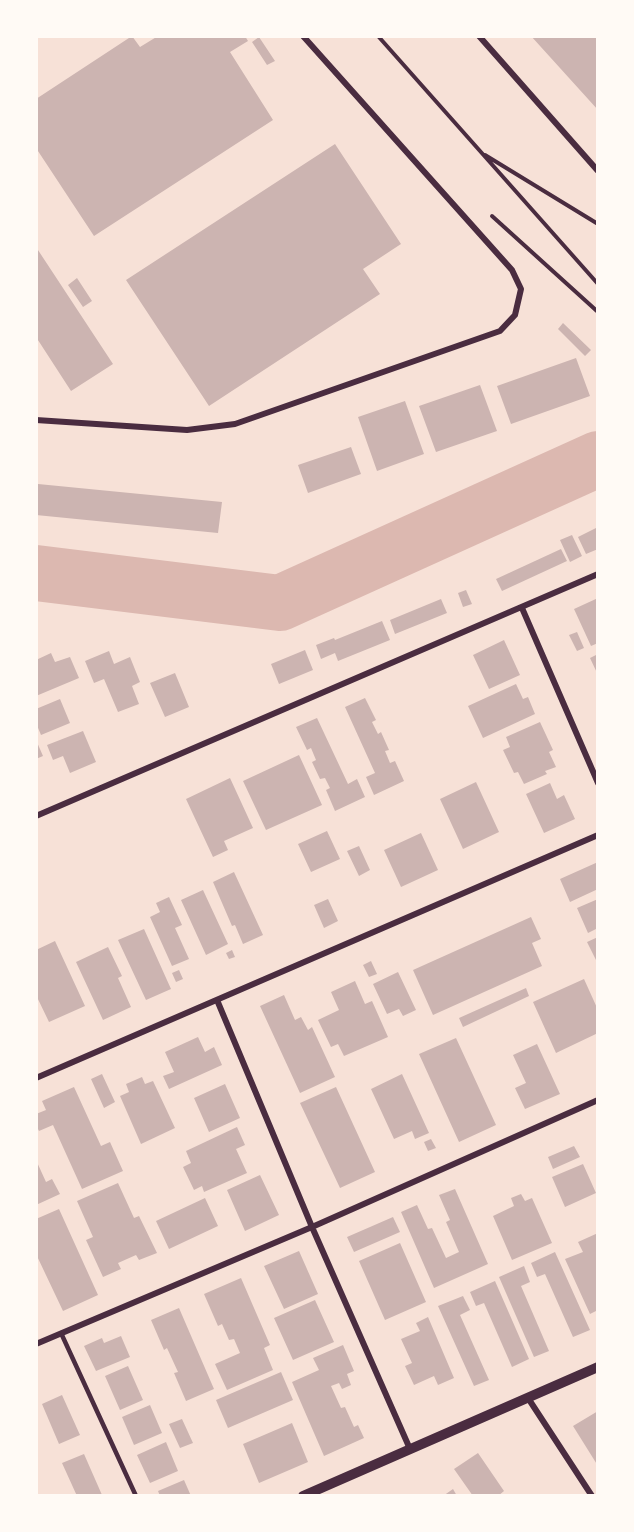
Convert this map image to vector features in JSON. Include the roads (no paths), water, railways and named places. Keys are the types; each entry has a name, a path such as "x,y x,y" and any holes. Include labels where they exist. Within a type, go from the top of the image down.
{"street":[{"path":"36,420 187,430 235,424 500,331 515,315 521,289 512,270 303,36"},
{"path":"479,36 598,171"},
{"path":"36,816 598,574"},
{"path":"522,608 598,783"},
{"path":"36,1078 598,835"},
{"path":"217,1000 312,1227 410,1449"},
{"path":"36,1344 312,1227 598,1100"},
{"path":"303,1496 598,1367"},
{"path":"528,1398 591,1496"}],"lane":[{"path":"61,1333 136,1496"}],"waterway":[{"path":"36,573 280,603 598,459"}]}
